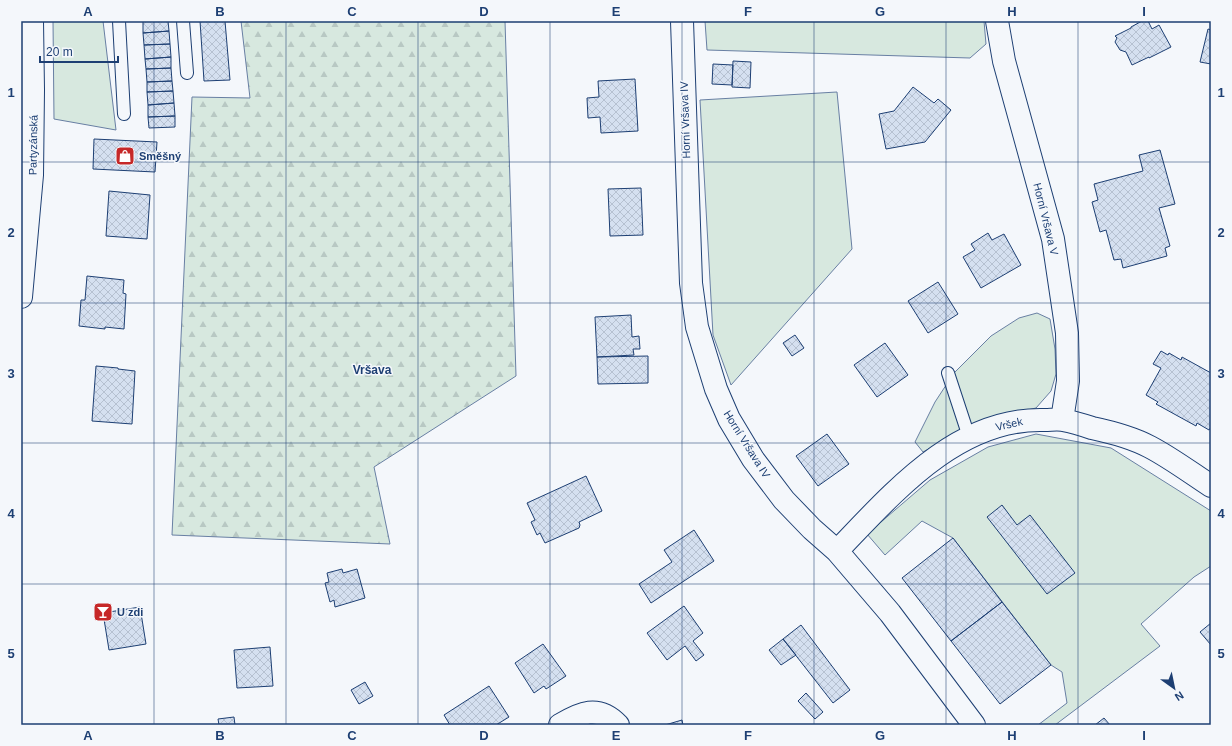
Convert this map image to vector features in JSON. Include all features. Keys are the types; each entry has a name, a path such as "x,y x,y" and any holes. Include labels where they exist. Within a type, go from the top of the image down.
{"street":[{"name":"Partyzánská","path":"21,297 22,268 32,175 34,90 32,21"},
{"name":"Horní Vršava IV","path":"682,21 691,283 697,327 716,390 729,419 753,459 784,500 812,529 837,551 890,613 974,725"},
{"name":"Horní Vršava V","path":"997,21 1004,61 1053,239 1067,333 1068,381 1062,420"},
{"name":"Vršek","path":"837,551 878,506 909,478 936,457 969,437 1004,423 1032,419 1062,420 1108,432 1149,447 1211,486"},
{"path":"560,725 578,714 592,712 613,720 618,725"}],"lane":[{"path":"119,21 124,114"},
{"path":"183,21 187,73"},
{"path":"948,373 969,437"}],"green space":[{"path":"53,21 103,21 116,130 54,119"},
{"path":"241,21 505,21 516,376 374,467 390,544 172,535 192,97 250,98"},
{"path":"705,21 984,21 986,44 970,58 707,50"},
{"path":"837,92 852,249 731,385 713,335 700,100"},
{"path":"1037,313 1050,319 1055,349 1056,374 1051,391 1036,408 977,422 923,452 915,442 935,402 954,373 991,336 1019,318"},
{"path":"1036,434 1111,448 1211,511 1211,566 1194,577 1141,624 1160,646 1055,725 1038,725 1067,703 1062,672 1051,665 953,538 922,521 885,555 867,534 930,480 988,447"}],"building":[{"path":"143,21 168,21 169,31 143,33"},
{"path":"200,21 225,21 230,80 204,81"},
{"path":"1142,21 1148,21 1152,29 1159,25 1171,47 1132,65 1126,52 1120,50 1115,42 1117,38 1115,36"},
{"path":"1208,29 1211,30 1211,64 1200,62"},
{"path":"169,31 170,44 144,45 143,33"},
{"path":"170,44 171,57 145,59 144,45"},
{"path":"171,57 171,68 146,69 145,59"},
{"path":"733,61 751,62 750,88 732,87"},
{"path":"713,64 733,65 732,85 712,84"},
{"path":"171,68 172,81 147,82 146,69"},
{"path":"635,79 638,131 601,133 600,117 588,118 587,98 599,97 598,81"},
{"path":"172,81 173,91 147,92 147,82"},
{"path":"913,87 934,103 938,99 951,110 925,142 886,149 879,114 894,111"},
{"path":"173,91 174,103 148,105 147,92"},
{"path":"174,103 175,116 148,117 148,105"},
{"path":"175,116 175,127 149,128 148,117"},
{"name":"Směšný","path":"94,139 157,142 155,172 93,169"},
{"path":"1160,150 1175,204 1159,208 1170,246 1165,248 1167,256 1123,268 1121,259 1114,260 1106,230 1100,232 1092,202 1098,200 1094,184 1143,171 1139,155"},
{"path":"641,188 643,235 610,236 608,189"},
{"path":"109,191 150,195 147,239 106,236"},
{"path":"988,233 992,240 1004,234 1021,265 981,288 963,257 975,250 971,244"},
{"path":"87,276 124,280 123,293 126,294 124,329 105,327 105,329 79,326 81,300 85,300"},
{"path":"938,282 958,314 928,333 908,301"},
{"path":"631,315 632,337 639,336 640,349 633,349 634,355 597,357 595,317"},
{"path":"795,335 804,348 792,356 783,343"},
{"path":"885,343 908,375 877,397 854,365"},
{"path":"1161,351 1168,355 1169,353 1181,360 1182,357 1211,373 1211,427 1209,430 1197,423 1196,426 1156,404 1158,402 1146,395 1161,368 1153,364"},
{"path":"648,356 648,383 598,384 597,357"},
{"path":"96,366 135,371 132,424 92,421"},
{"path":"827,434 849,464 818,486 796,456"},
{"path":"586,476 602,511 579,522 579,528 545,543 540,533 537,535 531,522 535,520 527,503"},
{"path":"1002,505 1017,525 1030,515 1075,573 1047,594 987,517"},
{"path":"694,530 714,561 651,603 639,584 672,562 664,550"},
{"path":"953,538 1002,602 951,641 902,578"},
{"path":"342,569 343,573 357,569 365,598 335,607 334,600 330,602 325,583 329,582 327,573"},
{"path":"1002,602 1051,665 1000,704 951,641"},
{"path":"684,606 703,633 693,641 704,655 696,661 685,646 667,660 647,633"},
{"path":"140,607 146,644 109,650 103,613"},
{"path":"1211,623 1211,645 1200,632"},
{"path":"801,625 850,690 833,703 783,639"},
{"path":"783,639 796,655 781,665 769,650"},
{"path":"543,644 566,676 546,689 544,686 534,693 515,663"},
{"path":"270,647 273,686 237,688 234,650"},
{"path":"365,682 373,696 359,704 351,690"},
{"path":"489,686 509,717 496,725 450,725 444,715"},
{"path":"806,693 823,712 815,719 798,701"},
{"path":"234,717 235,725 219,725 218,719"},
{"path":"1104,718 1110,725 1095,725"},
{"path":"682,720 683,725 665,725"}],"place":[{"name":"Směšný","path":"125,156"},
{"name":"U zdi","path":"103,612"}],"district":[{"name":"Vršava","path":"372,370"}]}
